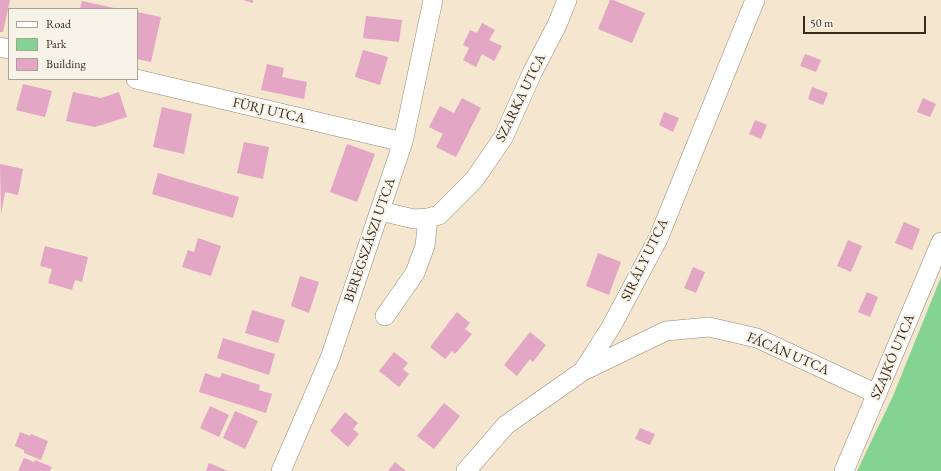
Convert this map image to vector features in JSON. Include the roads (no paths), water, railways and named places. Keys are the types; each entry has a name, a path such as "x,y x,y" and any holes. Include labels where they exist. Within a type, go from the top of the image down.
{"street":[{"name":"BEREGSZÁSZI UTCA","path":"281,471 330,358 403,142 433,0"},
{"name":"SZARKA UTCA","path":"380,211 414,219 428,218 439,215 474,180 503,138 533,71 557,25 567,0"},
{"name":"SIRÁLY UTCA","path":"466,471 506,425 584,371 611,327 658,239 755,0"},
{"name":"FÜRJ UTCA","path":"138,79 403,142"},
{"path":"385,316 415,273 425,246 428,218"},
{"name":"SZAJKÓ UTCA","path":"844,471 941,242"},
{"name":"FÁCÁN UTCA","path":"584,371 666,331 709,327 757,338 877,394"}]}
